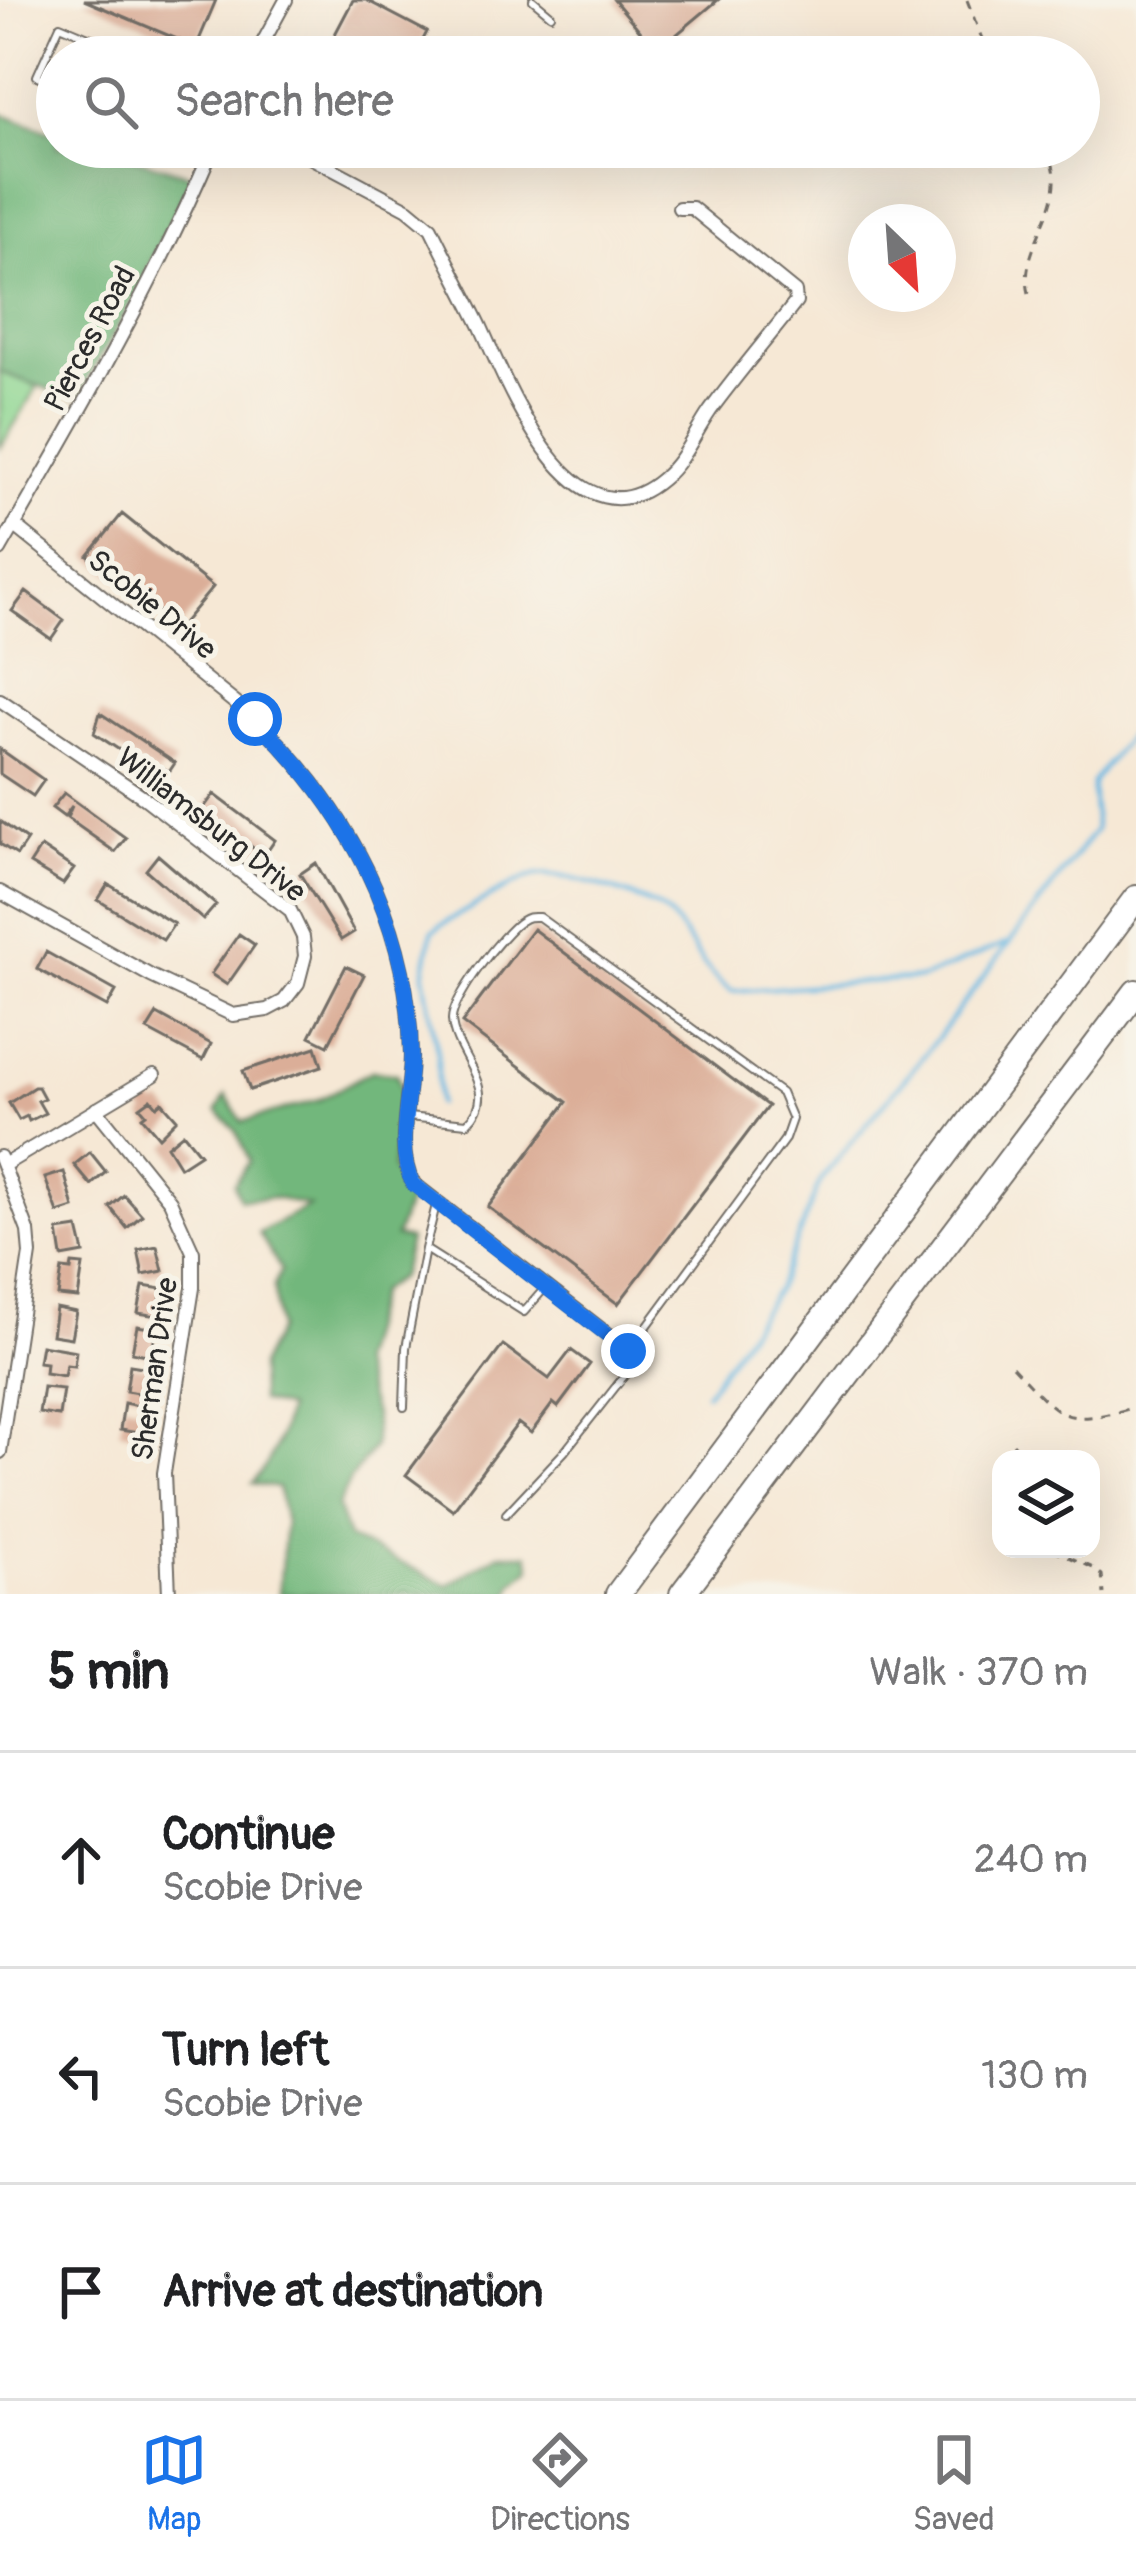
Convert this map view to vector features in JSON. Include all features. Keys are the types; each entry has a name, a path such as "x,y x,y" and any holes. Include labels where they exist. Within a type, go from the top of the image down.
{"highway":[{"path":"618,1594 1136,898"},
{"path":"682,1594 1136,992"}],"street":[{"path":"266,36 286,0"},
{"name":"Pierces Road","path":"0,550 185,213 204,168"},
{"path":"331,168 408,209 431,228 530,431 580,484 609,495 644,490 668,475 709,413 796,302 795,292 692,208 679,208"},
{"name":"Scobie Drive","path":"14,525 255,719 326,797 374,882 393,935 411,1028 407,1173 422,1194 633,1354"},
{"name":"Williamsburg Drive","path":"0,700 142,796 290,910 303,937 303,972 284,1001 250,1015 233,1015 151,976 0,892"},
{"path":"0,1452 30,1255 28,1231 2,1161 154,1075"},
{"name":"Sherman Drive","path":"96,1109 170,1201 193,1252 193,1288 164,1473 169,1594"}],"lane":[{"path":"533,0 551,15"},
{"path":"56,36 61,25 87,36"},
{"path":"408,1117 467,1123 477,1114 482,1100 454,1030 453,1008 508,934 528,917 549,921 781,1093 792,1119 785,1138 565,1451 506,1514"},
{"path":"404,1407 406,1348 436,1204"},
{"path":"425,1249 524,1312 545,1287"}],"path":[{"path":"968,0 981,36"},
{"path":"1029,293 1024,269 1055,191 1055,168"},
{"path":"1012,1366 1063,1415 1085,1421 1136,1407"},
{"path":"1012,1443 1019,1450"},
{"path":"1072,1558 1102,1575 1101,1592"}],"green space":[{"path":"0,113 36,126 36,168 167,168 193,176 129,307 76,399 0,372"},
{"path":"0,372 38,386 0,448"},
{"path":"371,1071 397,1074 402,1091 392,1169 409,1199 395,1237 409,1240 400,1277 378,1292 358,1363 374,1415 374,1447 337,1506 348,1538 448,1585 499,1554 528,1554 531,1568 513,1584 510,1594 279,1594 285,1523 278,1488 252,1483 270,1457 287,1409 260,1401 259,1366 278,1329 274,1286 281,1270 259,1233 309,1206 275,1198 240,1199 234,1184 249,1161 236,1130 217,1111 226,1095 242,1122 319,1100"}],"building":[{"path":"84,0 216,0 201,36 170,36"},
{"path":"353,0 366,0 427,32 425,36 334,36"},
{"path":"614,0 718,0 675,36 644,36"},
{"path":"122,514 213,587 179,628 88,556"},
{"path":"26,592 64,620 51,639 12,611"},
{"path":"100,713 175,763 169,772 163,768 157,775 94,733"},
{"path":"0,749 44,780 33,796 0,774"},
{"path":"64,793 126,838 115,852 67,818 72,806 64,817 52,808"},
{"path":"214,794 275,840 264,856 202,810"},
{"path":"0,821 27,840 17,855 0,844"},
{"path":"41,847 74,869 63,884 30,864"},
{"path":"158,855 216,905 203,920 146,870"},
{"path":"316,863 354,932 341,940 300,874"},
{"path":"108,884 174,924 163,940 98,900"},
{"path":"533,929 768,1106 618,1304 488,1207 567,1102 462,1023"},
{"path":"239,934 255,945 227,985 211,974"},
{"path":"46,952 116,991 107,1007 37,969"},
{"path":"346,966 364,975 328,1045 310,1036"},
{"path":"157,1014 211,1044 203,1060 147,1030"},
{"path":"316,1047 322,1066 250,1090 243,1071"},
{"path":"34,1087 44,1098 38,1101 45,1113 19,1120 9,1103"},
{"path":"151,1099 157,1106 162,1102 177,1119 159,1137 142,1117 146,1114 140,1107"},
{"path":"183,1133 200,1154 180,1167 167,1146"},
{"path":"90,1152 106,1172 91,1185 74,1165"},
{"path":"64,1172 74,1208 58,1213 45,1178"},
{"path":"124,1195 142,1215 127,1228 110,1207"},
{"path":"78,1228 84,1253 62,1257 58,1231"},
{"path":"157,1246 163,1271 143,1275 138,1250"},
{"path":"72,1264 83,1265 78,1298 58,1296 62,1269 71,1270"},
{"path":"143,1286 162,1289 158,1316 138,1313"},
{"path":"56,1308 76,1312 71,1338 52,1335"},
{"path":"137,1326 156,1329 151,1356 132,1352"},
{"path":"41,1345 76,1351 74,1366 66,1365 64,1376 45,1373 46,1363 38,1362"},
{"path":"503,1345 549,1379 571,1350 590,1364 558,1407 553,1403 531,1433 518,1423 453,1510 406,1475"},
{"path":"130,1365 149,1368 144,1394 126,1391"},
{"path":"43,1387 63,1389 59,1416 39,1413"},
{"path":"124,1403 143,1407 139,1433 120,1430"}],"waterway":[{"path":"706,1393 777,1289 821,1179 925,1054 1095,830 1092,783 1136,726"},
{"path":"438,1104 438,1055 424,975 432,932 528,877 583,881 657,908 676,923 712,975 732,991 923,978 1010,942"}],"route":[{"path":"255,719 290,753 346,827 374,882 393,935 411,1028 404,1160 413,1184 628,1351"}]}
